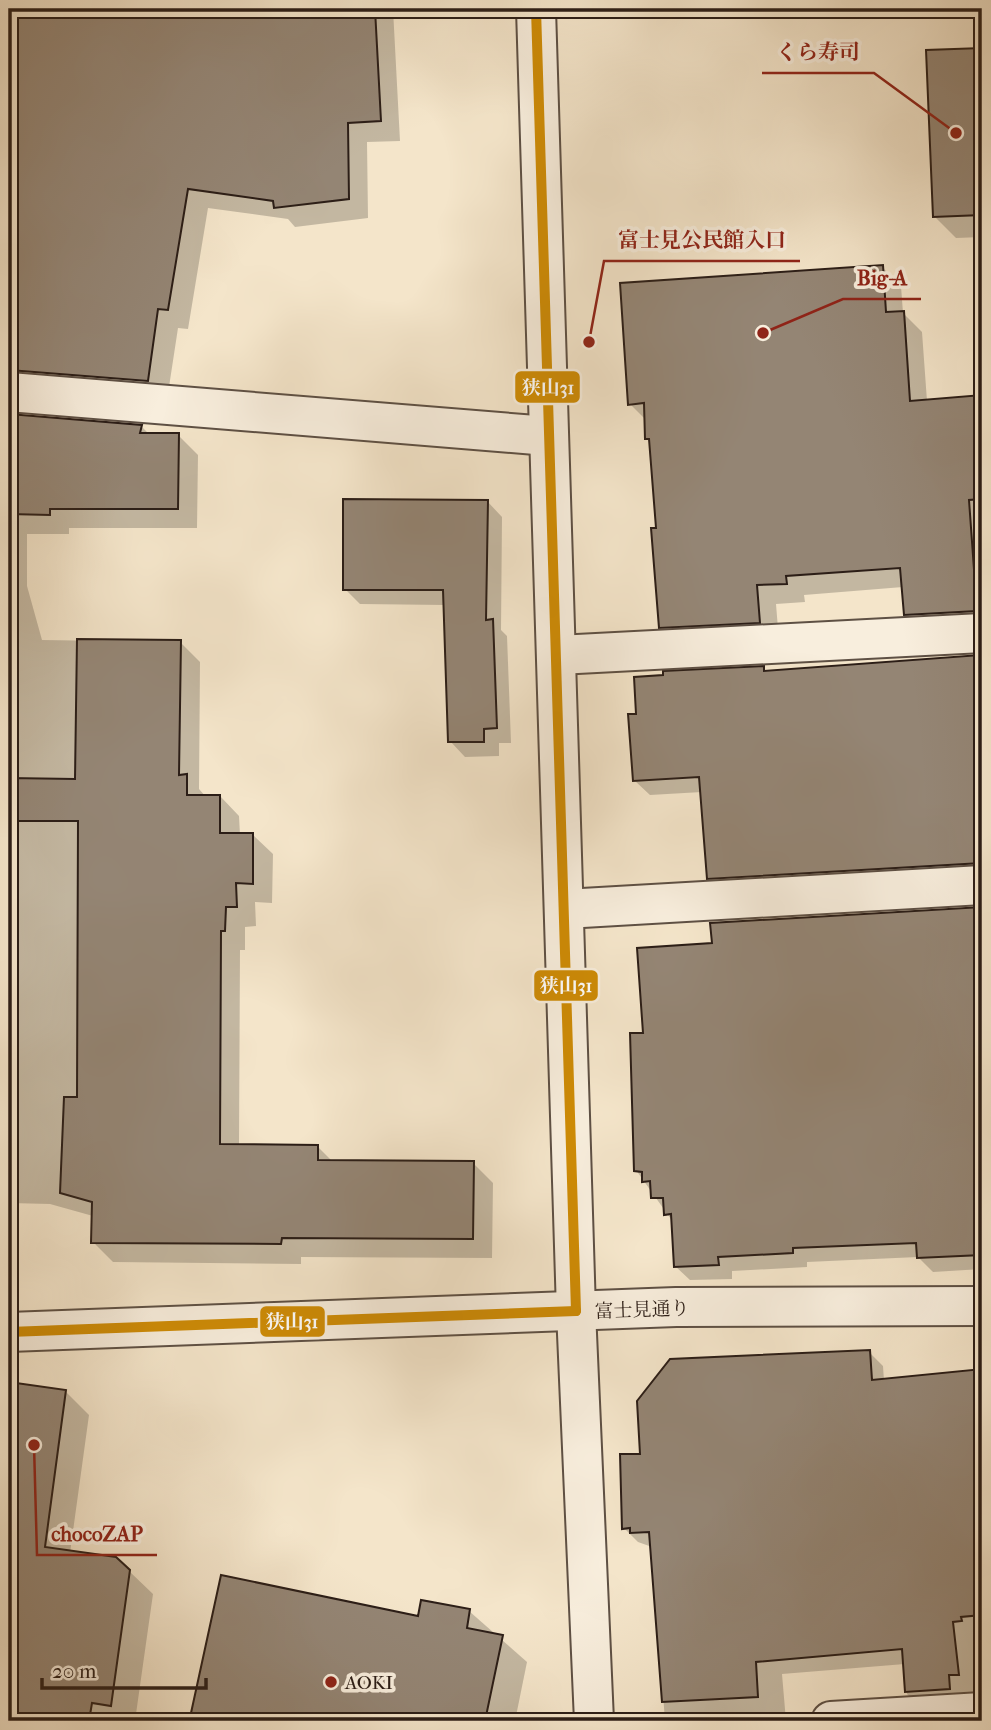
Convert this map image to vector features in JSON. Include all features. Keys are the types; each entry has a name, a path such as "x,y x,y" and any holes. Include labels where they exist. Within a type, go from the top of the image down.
{"street":[{"path":"536,9 548,436 558,655 576,1311 594,1721"},
{"path":"9,392 548,436"},
{"path":"558,655 982,633"},
{"path":"565,909 982,885"},
{"name":"富士見通り","path":"9,1332 676,1307 982,1306"},
{"path":"831,1721 982,1712"}],"building":[{"path":"9,9 99,14 99,9 375,9 381,121 348,123 349,199 274,208 273,201 188,189 168,310 158,309 148,381 9,370"},
{"path":"982,48 982,215 933,217 926,50"},
{"path":"883,265 886,312 904,311 910,401 982,395 982,499 969,500 977,611 904,615 900,568 786,576 787,584 757,585 760,623 659,628 651,528 656,528 649,439 645,439 644,403 628,405 620,283"},
{"path":"9,414 142,425 140,433 179,433 178,509 50,509 50,515 9,514"},
{"path":"343,499 488,500 486,620 493,619 497,728 484,729 484,742 448,742 443,590 343,590"},
{"path":"77,639 181,640 179,775 187,774 187,795 220,795 220,833 253,833 253,884 236,883 237,907 226,907 225,931 221,931 220,1144 318,1145 318,1160 474,1161 473,1239 282,1238 281,1244 91,1243 92,1202 60,1193 64,1097 77,1097 78,821 9,821 9,778 75,779"},
{"path":"980,655 982,863 707,879 699,777 633,781 628,714 636,714 634,677 663,675 663,671 764,666 764,671"},
{"path":"982,907 982,1255 917,1258 916,1243 793,1248 793,1253 718,1257 719,1265 674,1267 671,1214 664,1215 663,1198 651,1198 650,1181 642,1182 642,1172 634,1171 630,1033 643,1033 637,948 712,943 710,923"},
{"path":"870,1350 872,1380 982,1369 982,1615 961,1617 962,1621 953,1622 959,1675 949,1675 950,1689 905,1692 902,1649 756,1662 758,1697 662,1702 649,1532 630,1533 630,1528 622,1529 620,1454 640,1454 637,1401 670,1359"},
{"path":"9,1382 66,1390 45,1547 116,1557 130,1570 111,1706 92,1703 89,1721 9,1721"},
{"path":"221,1575 418,1616 421,1600 470,1609 467,1628 503,1635 485,1721 232,1721 191,1713"}],"transit line":[{"name":"狭山31","path":"536,9 576,1311"},
{"name":"狭山31","path":"9,1332 576,1311"}],"place":[{"name":"くら寿司","path":"956,133"},
{"name":"Big-A","path":"763,333"},
{"name":"富士見公民館入口","path":"589,342"},
{"name":"chocoZAP","path":"34,1445"},
{"name":"AOKI","path":"331,1682"}]}
